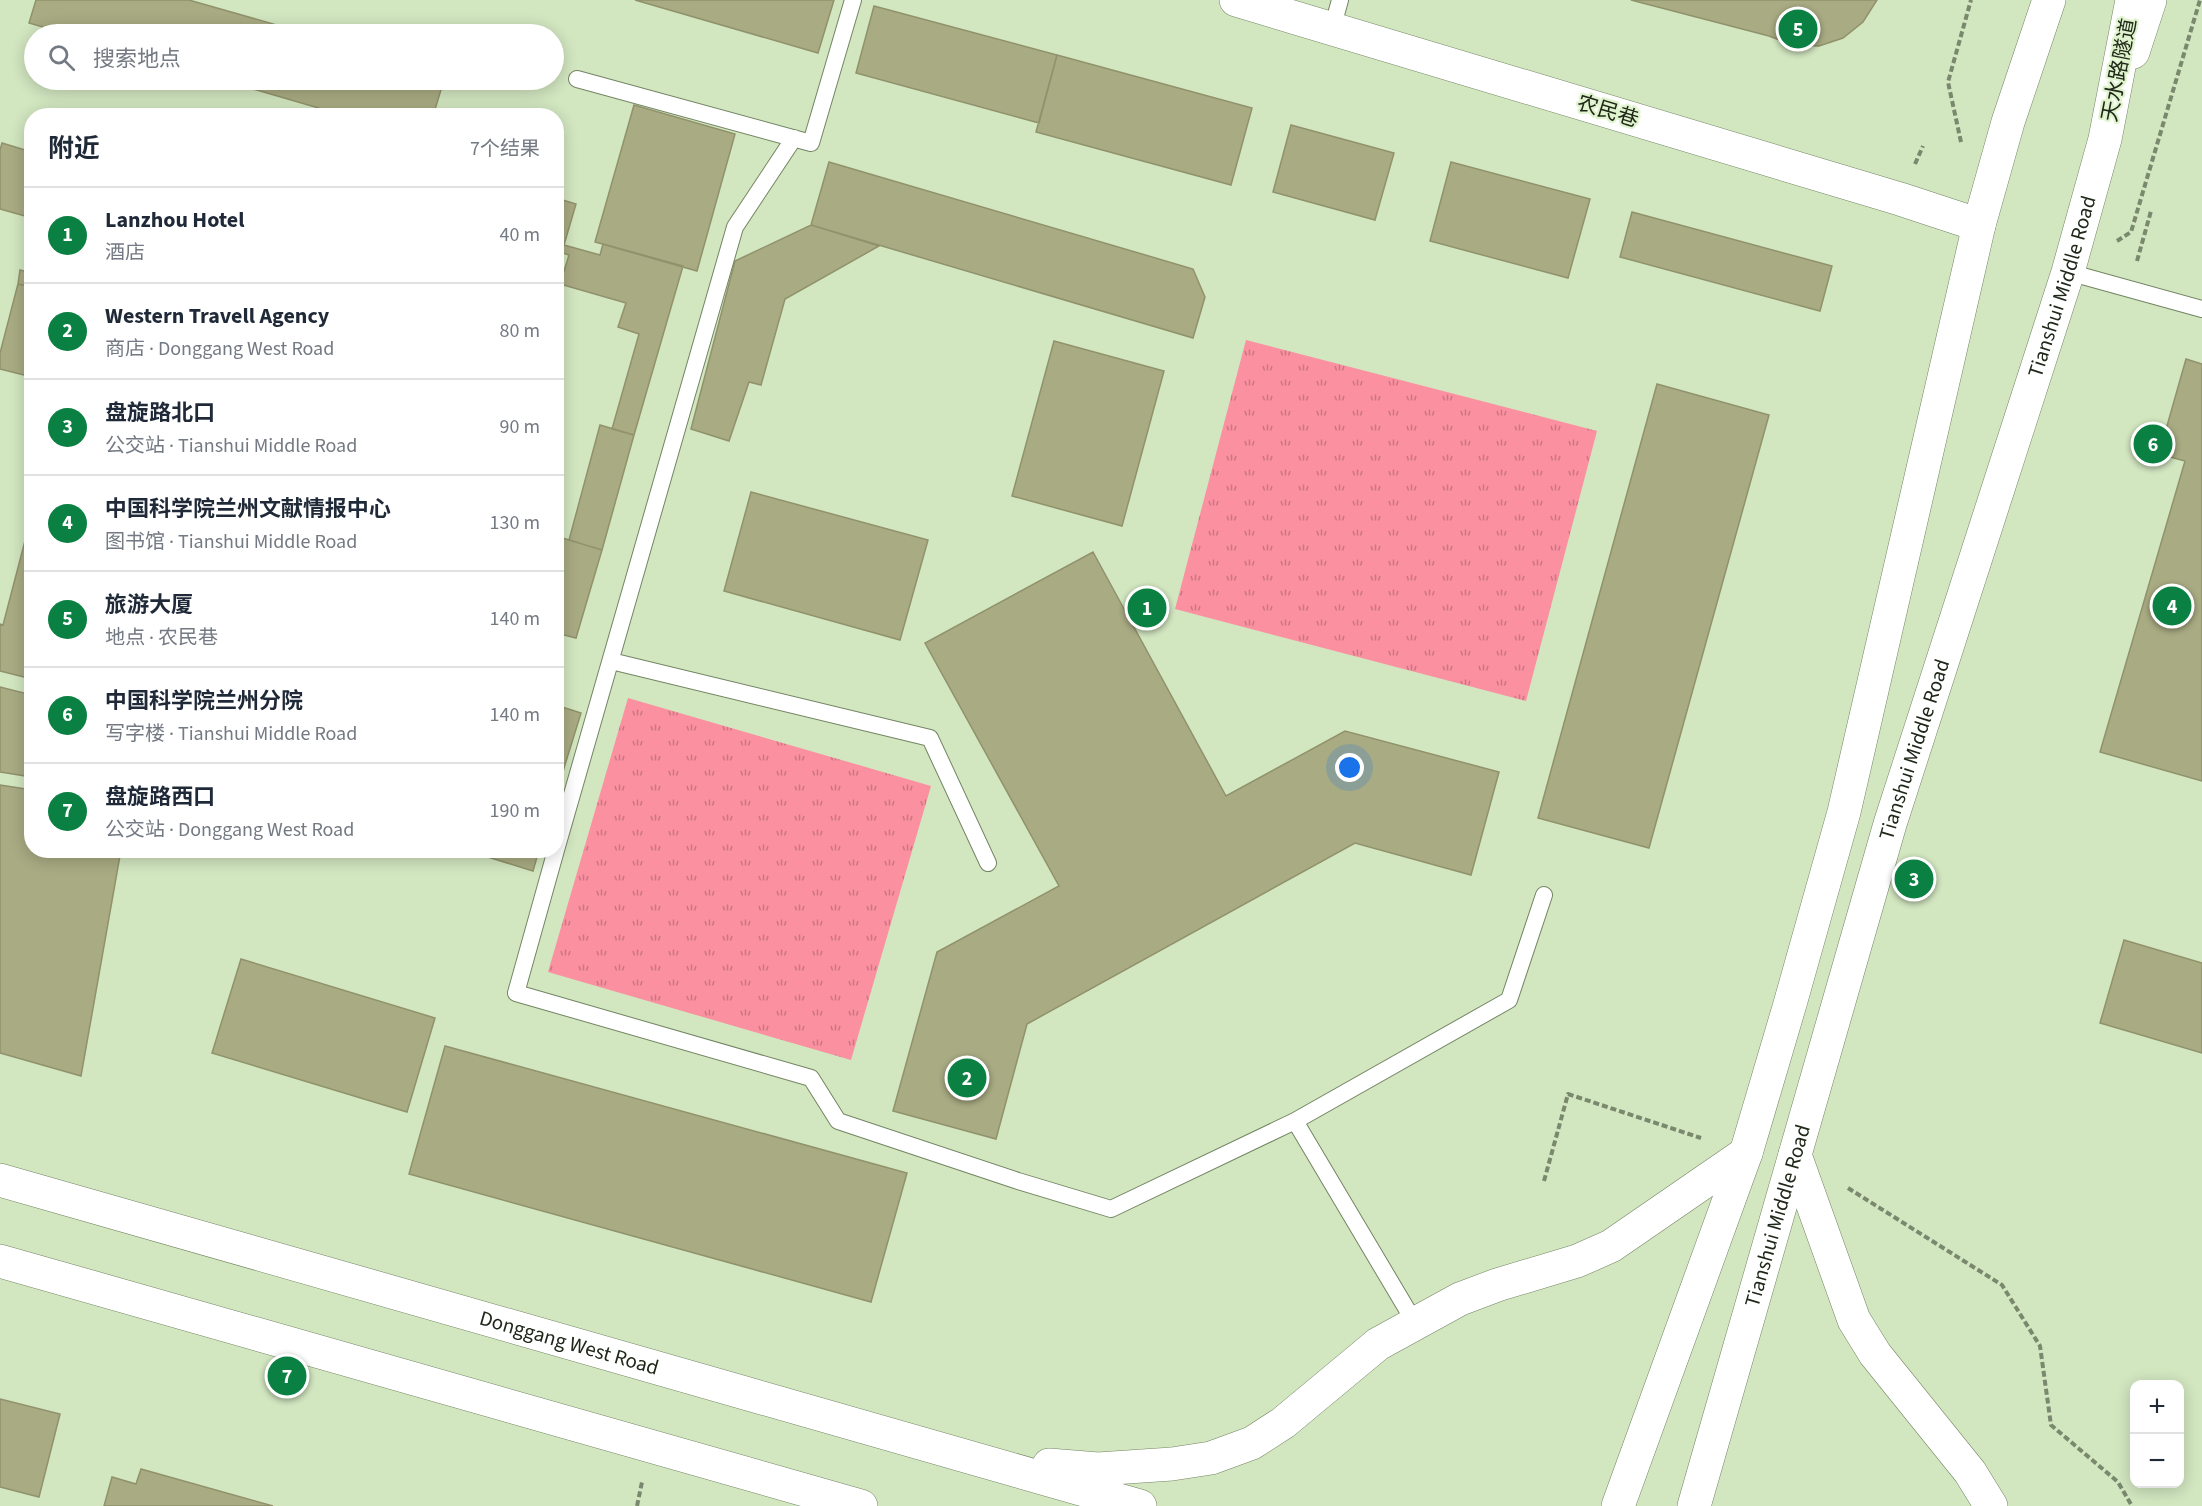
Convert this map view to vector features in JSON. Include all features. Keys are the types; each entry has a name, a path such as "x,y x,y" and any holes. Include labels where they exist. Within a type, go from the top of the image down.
{"main road":[{"name":"农民巷","path":"1236,0 1336,14 1979,225"},
{"path":"1618,1506 1746,1153 1844,812 1979,225 2008,122 2037,0"},
{"path":"2008,122 2049,0"},
{"name":"天水路隧道","path":"2105,139 2132,0"},
{"name":"Tianshui Middle Road","path":"1694,1506 1890,824 2068,272 2105,139 2150,0"},
{"path":"914,1441 985,1457 1098,1469 1172,1464 1211,1458 1252,1443 1283,1423 1378,1344 1414,1323 1461,1299 1577,1261 1611,1246 1746,1153"},
{"path":"1795,1155 1854,1320 1875,1354 1970,1472 1990,1506"},
{"name":"Donggang West Road","path":"0,1180 1140,1506"},
{"path":"0,1261 840,1503"}],"lane":[{"path":"577,79 811,143 853,0"},
{"path":"564,823 735,227 794,138"},
{"path":"2068,272 2202,309"},
{"path":"611,661 930,738 988,863"},
{"path":"554,858 516,993 811,1078 838,1120 1018,1181 1111,1209 1295,1120 1509,1000 1544,895"},
{"path":"1295,1120 1414,1323"}],"path":[{"path":"1962,148 1948,82 1971,0"},
{"path":"2068,272 2131,232 2200,0"},
{"path":"2130,288 2151,211"},
{"path":"1544,1181 1568,1094 1746,1153"},
{"path":"1844,1186 2002,1286 2040,1346 2051,1425 2118,1482 2132,1506"}],"green space":[{"path":"1246,340 1597,431 1526,701 1175,609"},
{"path":"628,698 931,786 851,1060 548,972"}],"building":[{"path":"36,0 189,0 273,24 32,24 29,23"},
{"path":"635,0 834,0 818,53"},
{"path":"1631,0 1877,0 1863,22 1843,38 1819,46 1793,45 1769,36"},
{"path":"874,6 1057,55 1039,123 856,73"},
{"path":"1057,55 1252,108 1231,185 1036,132"},
{"path":"256,90 441,90 435,108 318,108"},
{"path":"634,105 735,134 697,271 595,242"},
{"path":"1291,125 1394,153 1375,220 1273,192"},
{"path":"2,143 24,150 24,216 0,209"},
{"path":"829,162 1193,269 1205,297 1193,338 811,225"},
{"path":"1451,162 1590,199 1568,278 1430,241"},
{"path":"564,200 576,204 564,245"},
{"path":"1632,212 1832,266 1820,311 1620,257"},
{"path":"811,225 879,246 785,299 761,385 749,382 729,441 691,429 735,261"},
{"path":"603,244 683,266 634,435 612,429 639,334 618,327 626,303 564,285 564,271 569,255 564,253 564,245 600,255"},
{"path":"20,270 24,271 24,285 18,284"},
{"path":"18,284 24,285 24,375 0,369 0,353"},
{"path":"1054,341 1164,371 1122,526 1012,496"},
{"path":"2186,359 2202,364 2202,781 2100,752 2185,461 2159,454"},
{"path":"1657,384 1769,415 1649,848 1538,818"},
{"path":"600,425 634,435 602,550 569,540"},
{"path":"751,492 928,540 900,640 724,591"},
{"path":"564,538 602,550 576,638 564,635"},
{"path":"24,545 24,677 0,671 0,624 3,625"},
{"path":"1093,552 1226,796 1345,731 1499,772 1471,875 1355,843 1027,1024 996,1139 893,1111 937,952 1059,886 925,643"},
{"path":"0,687 24,693 24,776 0,772"},
{"path":"564,708 581,713 564,768"},
{"path":"0,785 24,789 24,858 120,858 81,1076 0,1053"},
{"path":"491,858 537,858 533,871"},
{"path":"2124,940 2202,963 2202,1053 2100,1023"},
{"path":"241,959 435,1018 407,1112 212,1053"},
{"path":"445,1046 907,1173 871,1302 409,1174"},
{"path":"0,1399 60,1414 39,1497 0,1487"},
{"path":"141,1469 273,1506 104,1506 112,1477 136,1484"}],"place":[{"name":"旅游大厦","path":"1798,29"},
{"name":"中国科学院兰州分院","path":"2153,444"},
{"name":"中国科学院兰州文献情报中心","path":"2172,606"},
{"name":"Lanzhou Hotel","path":"1147,608"},
{"name":"盘旋路北口","path":"1914,879"},
{"name":"Western Travell Agency","path":"967,1078"},
{"name":"盘旋路西口","path":"287,1376"}]}
